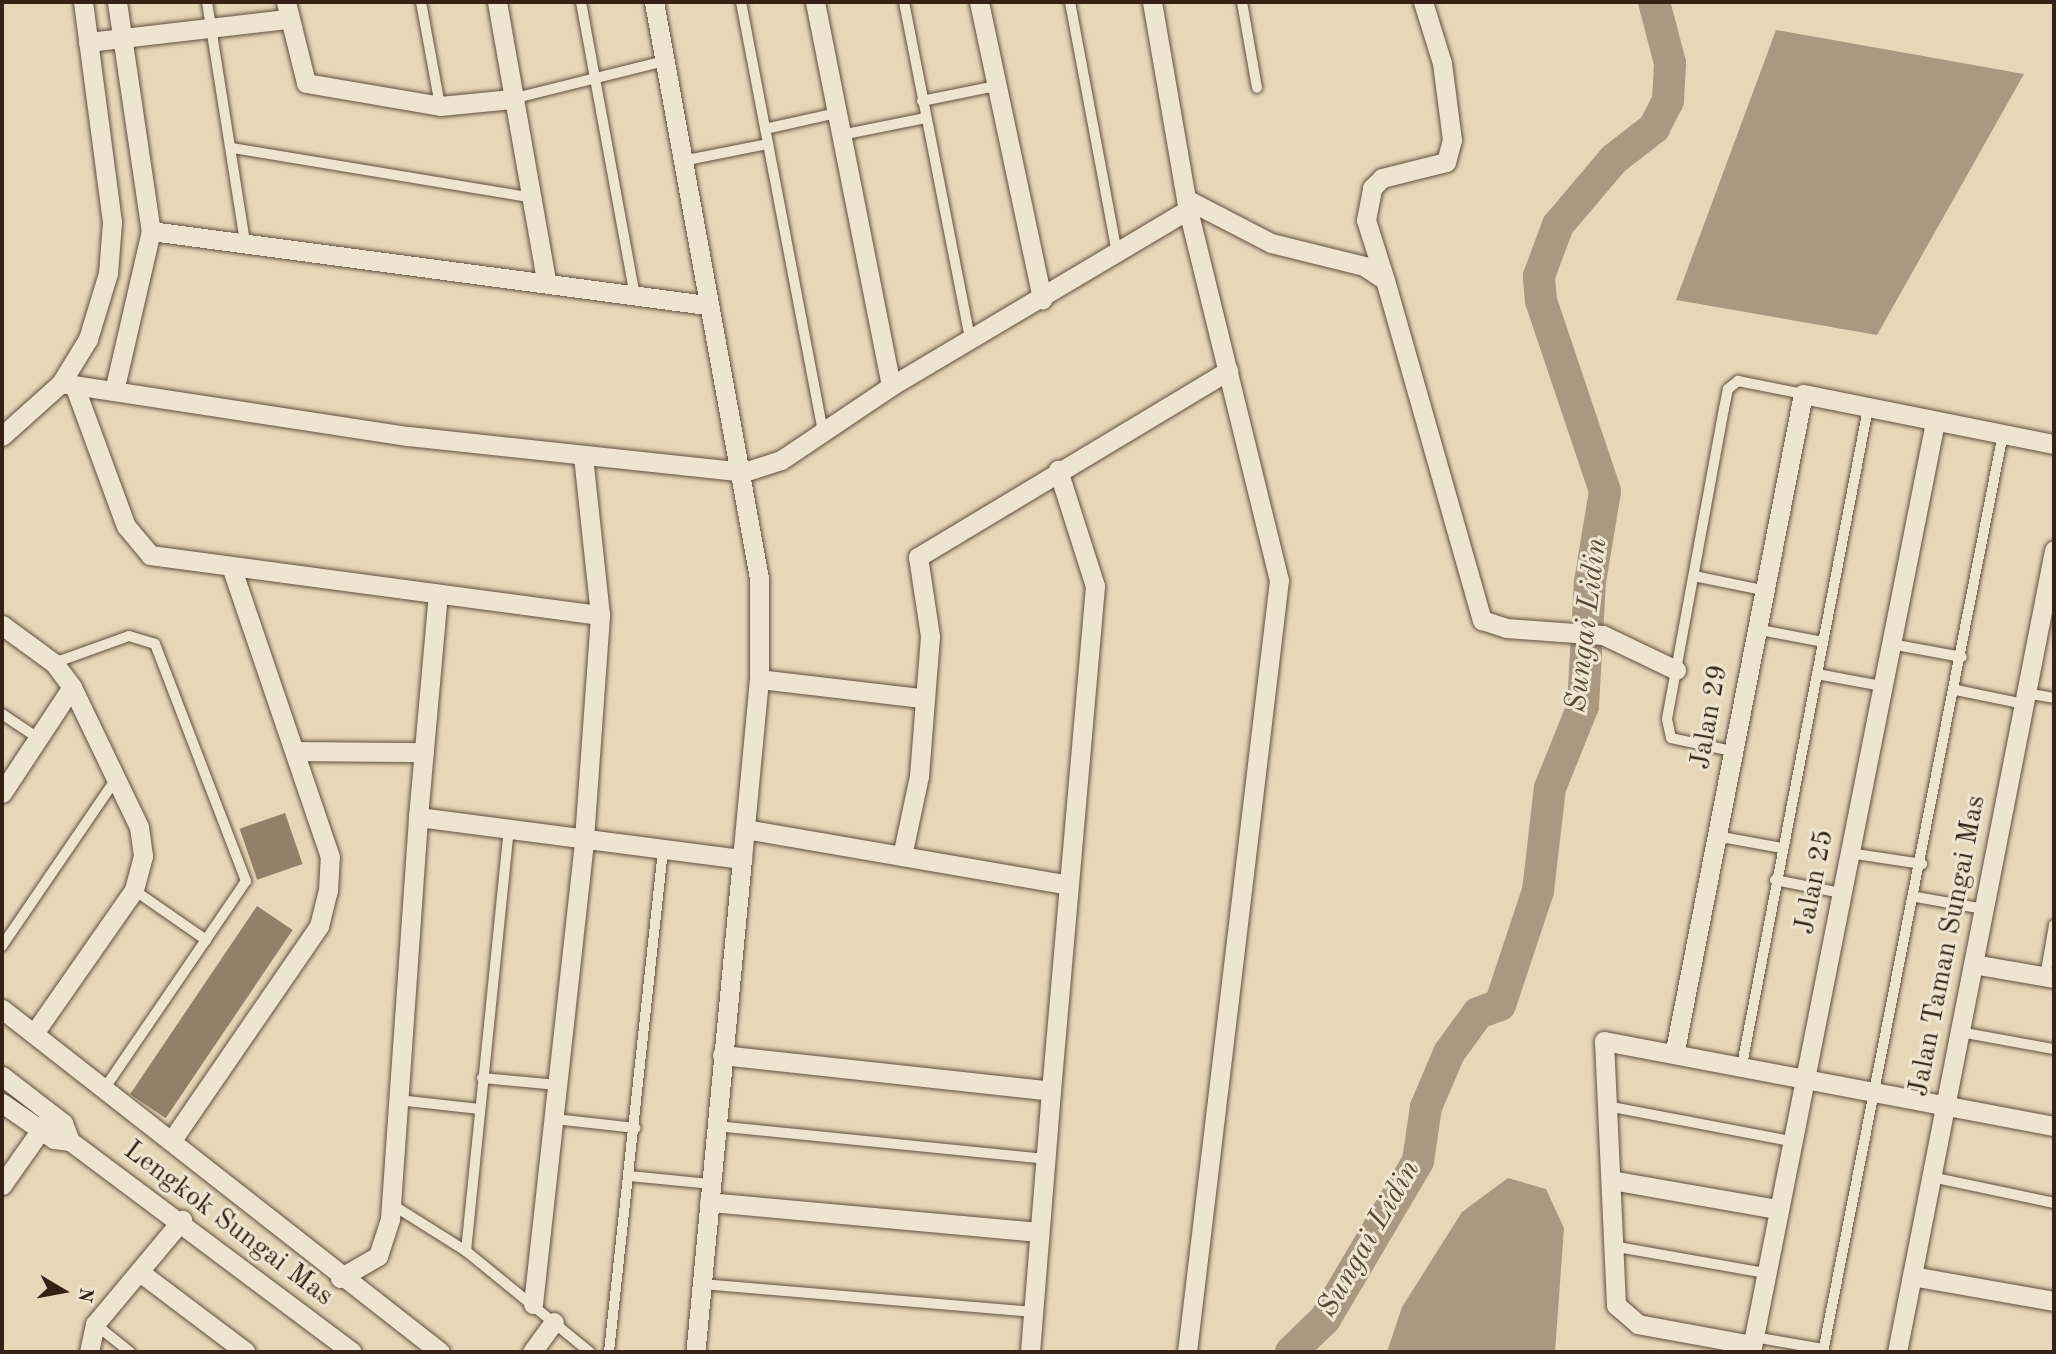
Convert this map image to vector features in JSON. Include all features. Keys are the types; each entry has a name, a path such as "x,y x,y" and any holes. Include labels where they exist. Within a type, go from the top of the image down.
{"street":[{"path":"2,436 67,384 88,339 108,273 112,222 83,2"},
{"path":"114,391 151,231 117,2"},
{"path":"497,2 546,281"},
{"path":"654,2 706,305 744,472 759,578 759,679 695,1352"},
{"path":"815,2 891,386"},
{"path":"980,2 1042,299"},
{"path":"1152,2 1187,204 1279,580 1187,1352"},
{"path":"1423,2 1442,63 1452,140 1446,162 1382,178 1371,188 1366,220 1473,606 1492,625 1603,635 1676,670"},
{"path":"88,42 212,27 286,10 306,83 440,106 512,99"},
{"path":"67,384 408,436 744,472 781,460 891,386 970,343 1117,256 1187,204"},
{"path":"1187,204 1270,243 1364,266 1385,281"},
{"path":"151,231 546,281 706,305"},
{"path":"902,856 919,776 921,698 930,636 918,557 1058,470 1228,371"},
{"path":"67,384 134,540 150,555 600,615"},
{"path":"1802,394 2054,444"},
{"name":"Jalan 29","path":"1675,1050 1754,629 1802,394"},
{"name":"Jalan 25","path":"1752,1345 1935,422"},
{"path":"533,1304 584,839 600,615 583,455"},
{"path":"1030,1352 1038,1232 1095,586 1058,470"},
{"name":"Jalan Taman Sungai Mas","path":"1897,1352 2054,550"},
{"path":"172,1140 319,926 330,857 297,751 231,567"},
{"path":"340,1278 377,1256 391,1204 418,817 438,594"},
{"path":"2,625 54,663 72,687 139,827 143,856 134,890 35,1032"},
{"path":"759,679 921,698"},
{"path":"2,793 72,687"},
{"path":"297,751 424,752"},
{"path":"418,817 742,859"},
{"path":"745,829 1068,884"},
{"path":"1973,964 2050,978"},
{"path":"2,1009 106,1086 340,1278 440,1352"},
{"path":"1752,1345 1621,1316 1612,1246 1604,1041 1675,1050 1876,1094 2054,1126"},
{"path":"722,1055 1051,1091"},
{"name":"Lengkok Sungai Mas","path":"2,1076 46,1122 182,1220 352,1352"},
{"name":"Lengkok Sungai Mas","path":"2,1103 46,1122"},
{"path":"2,1185 46,1122"},
{"path":"1611,1180 1777,1209"},
{"path":"710,1193 1038,1232"},
{"path":"89,1352 95,1324 141,1273 182,1220"},
{"path":"141,1273 246,1352"},
{"path":"1912,1276 2054,1301"},
{"path":"532,1352 554,1322"}],"lane":[{"path":"207,2 245,242"},
{"path":"421,2 440,106"},
{"path":"581,2 635,296"},
{"path":"741,2 822,431"},
{"path":"904,2 970,343"},
{"path":"1070,2 1117,256"},
{"path":"1242,2 1257,88"},
{"path":"512,99 664,61"},
{"path":"922,101 996,86"},
{"path":"765,129 837,113"},
{"path":"841,135 925,118"},
{"path":"682,161 768,144"},
{"path":"232,148 533,198"},
{"path":"1732,751 1671,738 1667,719 1728,389 1738,381 1802,394"},
{"path":"1742,1065 1775,880 1868,408"},
{"path":"1752,1345 1823,1351 1916,897 2003,434"},
{"path":"1694,576 1762,590"},
{"path":"1754,629 1823,642"},
{"path":"54,663 129,636 155,644 246,881 106,1086"},
{"path":"1891,644 1962,657"},
{"path":"1816,674 1881,686"},
{"path":"1956,690 2025,699 2054,698"},
{"path":"2,714 38,738"},
{"path":"2,946 116,779"},
{"path":"466,1251 509,829"},
{"path":"1716,836 1782,848"},
{"path":"609,1352 663,850"},
{"path":"1849,853 1922,863"},
{"path":"1775,880 1841,893"},
{"path":"134,890 206,940"},
{"path":"1916,897 1985,909"},
{"path":"2050,978 2054,925"},
{"path":"1960,1032 2054,1049"},
{"path":"482,1078 558,1086"},
{"path":"397,1100 480,1109"},
{"path":"1606,1106 1791,1141"},
{"path":"555,1119 635,1128"},
{"path":"716,1126 1045,1159"},
{"path":"629,1176 710,1193"},
{"path":"1931,1177 2054,1203"},
{"path":"391,1204 466,1251 590,1352"},
{"path":"1612,1246 1765,1273"},
{"path":"701,1284 1032,1312"},
{"path":"95,1324 130,1352"}],"shaded area":[{"path":"1776,30 2024,74 1877,335 1676,300"},
{"path":"1508,1178 1546,1189 1564,1228 1555,1352 1387,1352 1402,1307 1462,1212"}],"building":[{"path":"285,813 303,864 257,880 240,829"},
{"path":"257,906 293,930 166,1118 130,1094"}],"waterway":[{"name":"Sungai Lidin","path":"1291,1352 1325,1319 1418,1161 1426,1107 1449,1053 1478,1013 1500,1005 1538,891 1550,788 1583,706 1590,582 1605,491 1541,301 1539,276 1558,225 1614,159 1654,128 1668,101 1670,63 1654,2"}]}
